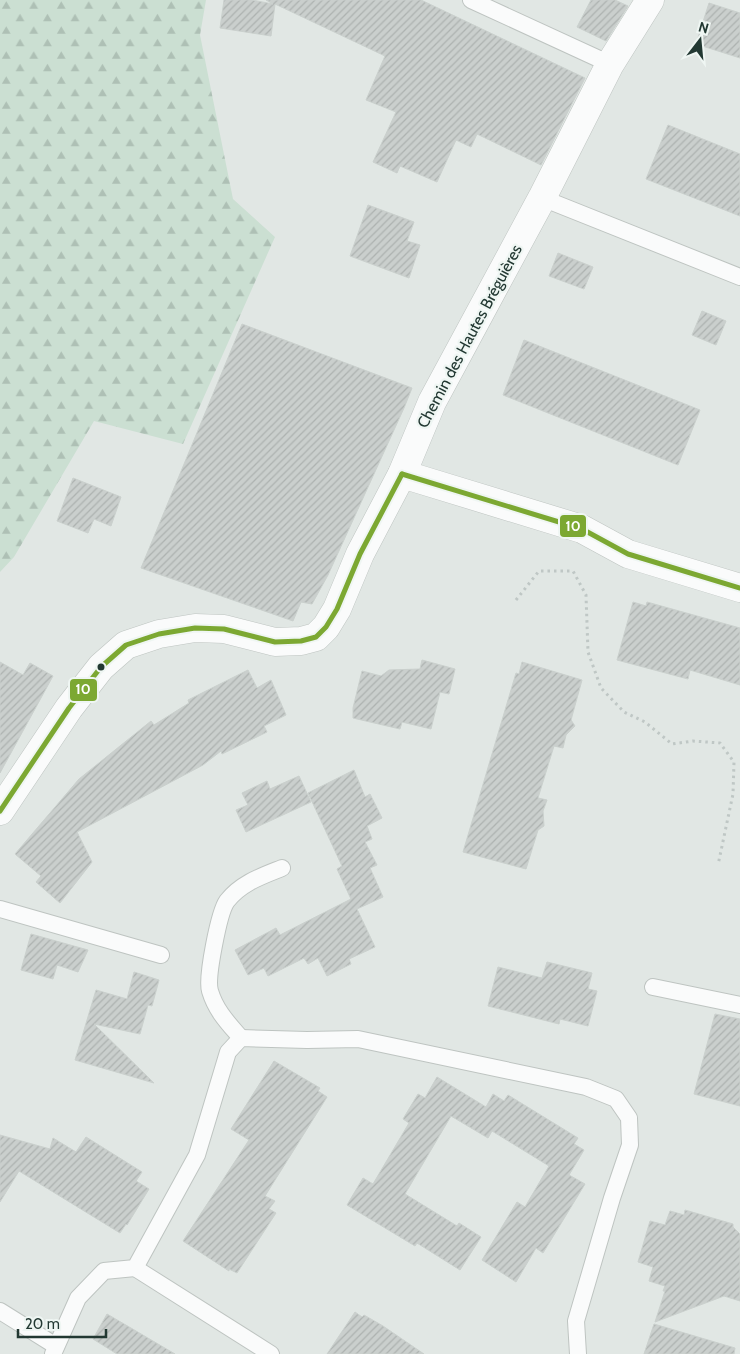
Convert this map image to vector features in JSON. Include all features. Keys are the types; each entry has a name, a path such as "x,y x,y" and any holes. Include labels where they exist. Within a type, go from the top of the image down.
{"street":[{"name":"Chemin des Hautes Bréguières","path":"0,811 69,708 101,667 126,645 159,634 195,628 224,629 275,642 301,641 316,637 326,627 337,609 360,554 402,474 432,402 542,198 610,64 649,0"},
{"path":"402,474 582,529 628,554 740,588"}],"lane":[{"path":"471,0 610,64"},
{"path":"542,198 740,278"},
{"path":"282,868 247,883 226,902 216,930 209,989 220,1015 241,1038 358,1039 586,1087 616,1099 629,1118 630,1145 612,1198 576,1321 578,1354"},
{"path":"0,909 161,955"},
{"path":"653,987 740,1004"},
{"path":"135,1268 197,1155 228,1052 241,1038"},
{"path":"0,1311 54,1350 78,1298 104,1271 135,1268 271,1354"}],"path":[{"path":"516,600 539,571 573,571 586,595 588,652 601,688 624,712 646,722 672,744 693,741 720,743 734,762 733,794 718,865"}],"green space":[{"path":"0,0 206,0 200,35 233,199 275,237 183,444 94,421 14,557 0,572"}],"building":[{"path":"224,0 252,0 273,4 266,0 421,0 585,78 541,165 477,134 471,147 456,140 437,182 400,166 397,173 373,162 396,112 366,100 385,56 275,4 271,36 220,28"},
{"path":"591,0 615,0 628,6 606,41 577,27"},
{"path":"709,3 740,13 740,58 696,44"},
{"path":"668,125 740,154 740,216 646,179"},
{"path":"368,205 414,222 407,241 420,245 409,278 350,256"},
{"path":"558,253 593,267 584,289 549,276"},
{"path":"702,311 726,321 716,345 692,335"},
{"path":"242,324 412,388 328,575 312,604 301,602 293,621 141,568"},
{"path":"524,340 700,410 678,465 503,395"},
{"path":"73,478 121,497 111,526 94,519 88,533 57,521"},
{"path":"633,602 646,606 647,602 740,628 740,685 690,670 688,679 617,660"},
{"path":"422,660 455,669 449,694 440,692 431,729 402,722 400,729 353,718 353,708 362,671 381,676 389,670 420,669"},
{"path":"0,662 23,675 30,663 53,676 0,773"},
{"path":"522,662 582,680 571,720 575,726 566,735 563,748 554,746 538,798 547,800 543,811 544,826 538,830 526,869 463,852 516,673 519,674"},
{"path":"248,670 257,688 271,680 286,715 264,726 267,732 222,754 221,751 203,765 77,832 92,862 60,903 36,882 41,876 15,854 79,779 151,721 154,725 189,703 188,700"},
{"path":"354,770 365,797 370,794 382,818 367,826 372,839 365,842 377,865 370,868 383,897 357,909 375,947 349,959 351,964 327,976 318,958 308,964 304,958 268,976 264,968 248,975 235,950 276,928 280,935 351,899 337,869 342,866 308,793"},
{"path":"299,776 311,802 246,832 236,810 248,805 242,793 267,781 270,789"},
{"path":"31,934 88,950 78,972 57,965 53,979 21,970"},
{"path":"547,962 592,973 588,989 597,991 588,1026 560,1019 559,1024 488,1006 498,967 542,978"},
{"path":"134,972 159,980 152,1006 148,1005 140,1034 94,1024 154,1083 75,1060 96,990 127,999"},
{"path":"715,1014 740,1019 740,1106 694,1094"},
{"path":"274,1061 320,1088 318,1091 327,1097 265,1196 275,1201 269,1209 276,1213 237,1273 229,1269 229,1271 183,1241 249,1140 231,1129"},
{"path":"437,1077 486,1107 493,1094 504,1101 508,1095 578,1138 574,1144 584,1150 569,1175 585,1184 543,1253 536,1248 516,1282 482,1260 517,1202 525,1207 549,1166 492,1131 488,1138 451,1116 405,1194 457,1226 459,1223 481,1237 460,1270 417,1243 415,1246 347,1205 363,1178 373,1184 409,1123 403,1119 418,1094 425,1098"},
{"path":"0,1135 50,1149 53,1138 76,1152 86,1137 142,1172 136,1181 149,1189 120,1233 19,1171 0,1202"},
{"path":"685,1210 733,1224 733,1227 740,1234 740,1301 724,1296 655,1322 665,1286 649,1281 653,1267 638,1262 650,1221 665,1225 670,1211 684,1215"},
{"path":"355,1312 383,1326 424,1354 327,1354"},
{"path":"107,1314 175,1354 117,1354 93,1339"},
{"path":"654,1324 735,1348 734,1354 644,1354"}],"transit line":[{"name":"10","path":"402,474 582,529 628,554 740,588"},
{"name":"10","path":"0,811 69,708 101,667 126,645 159,634 195,628 224,629 275,642 301,641 316,637 326,627 337,609 360,554 402,474"}]}
